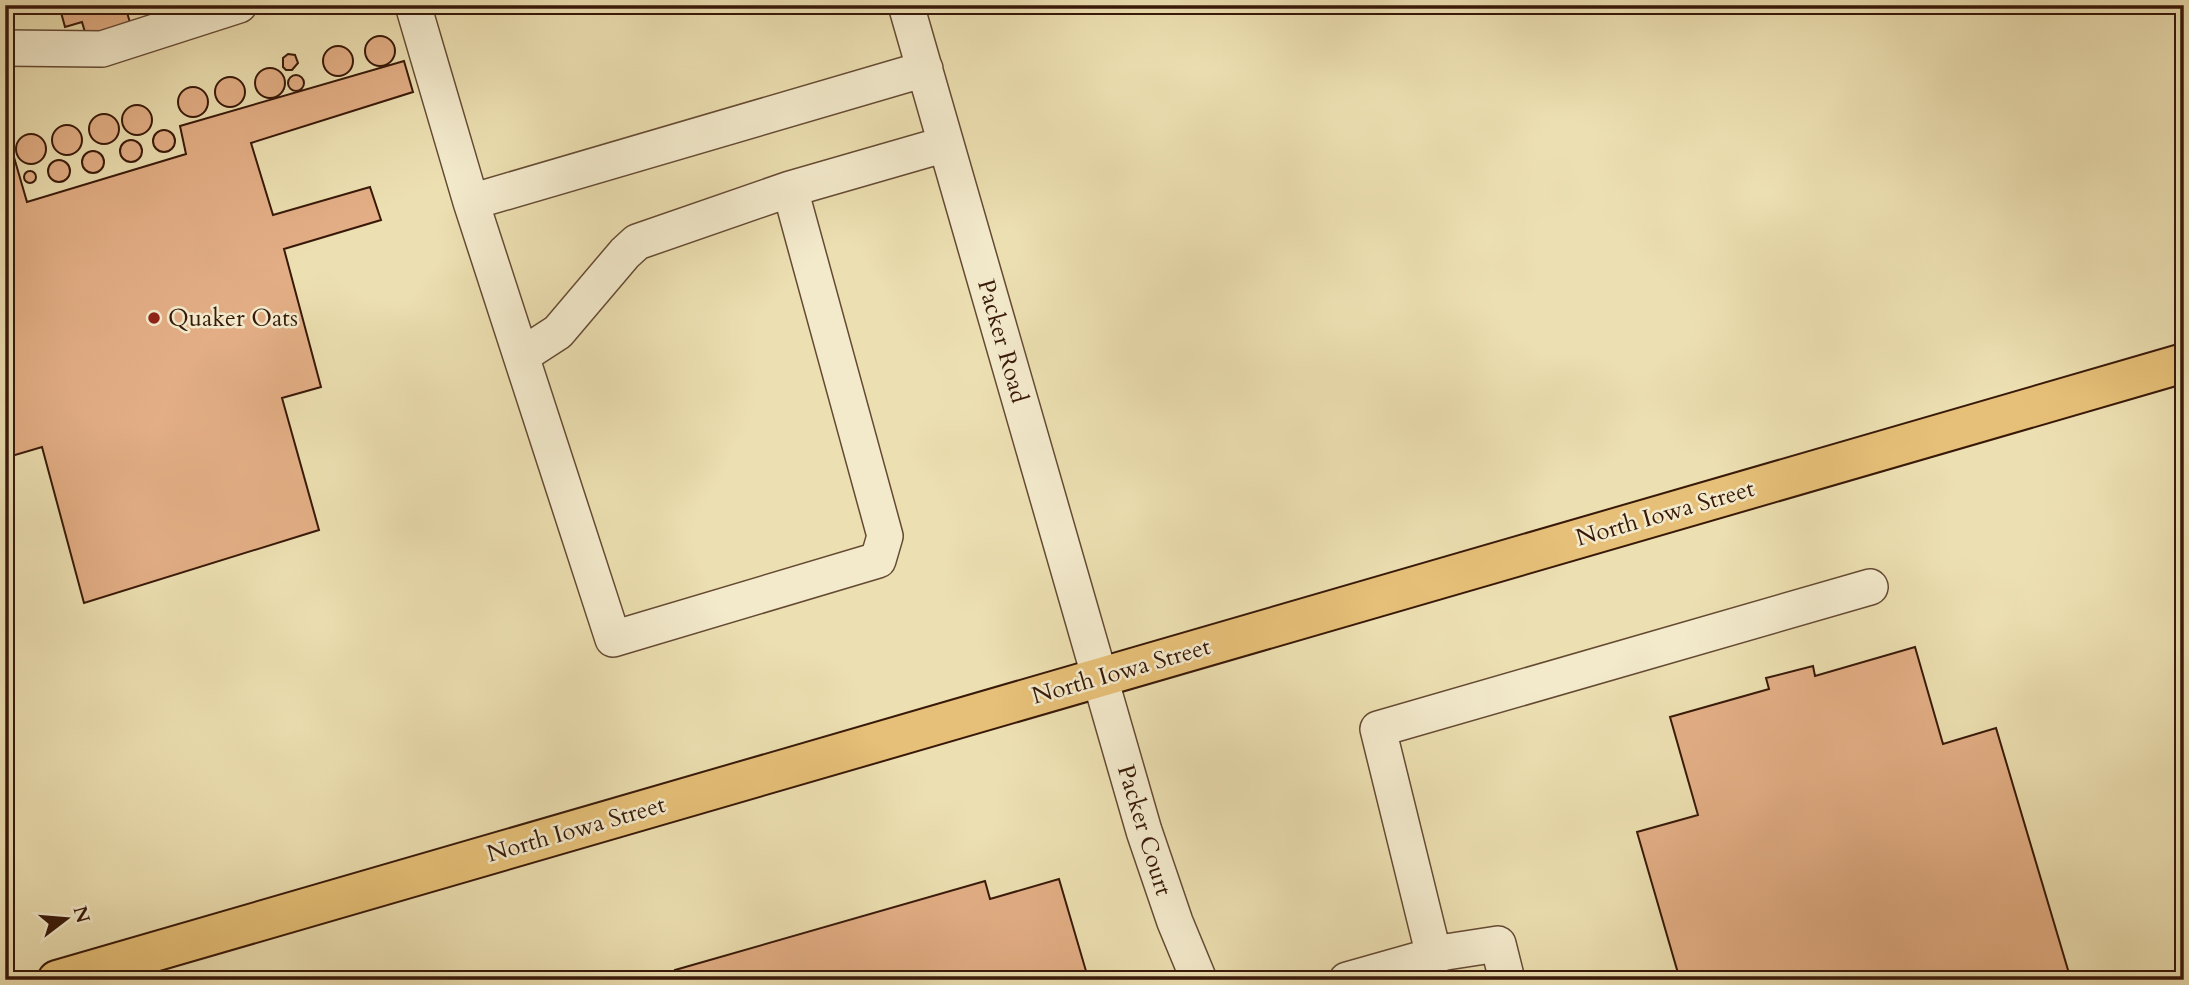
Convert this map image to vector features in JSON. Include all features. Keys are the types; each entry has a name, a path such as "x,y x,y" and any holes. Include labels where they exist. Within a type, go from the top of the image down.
{"main road":[{"name":"North Iowa Street","path":"57,980 2184,363"}],"street":[{"path":"5,48 102,49 239,5"},
{"path":"413,5 471,202 613,639 878,560 885,536 790,189"},
{"name":"Packer Road","path":"906,5 1100,677"},
{"path":"471,202 925,69"},
{"path":"521,356 558,332 617,261 637,242 790,189 946,144"},
{"path":"1434,956 1378,729 1870,587"},
{"name":"Packer Court","path":"1100,677 1144,831 1175,922 1199,980"},
{"path":"1347,980 1434,956 1498,944 1507,980"}],"building":[{"path":"59,5 140,5 126,9 131,26 87,39 82,22 65,27"},
{"path":"380,36 391,40 395,51 391,62 380,66 369,62 365,51 369,40"},
{"path":"338,46 349,50 353,61 349,72 338,76 327,72 323,61 327,50"},
{"path":"288,54 295,55 298,63 292,70 283,67 283,58"},
{"name":"Quaker Oats","path":"404,61 413,92 251,143 273,215 370,187 381,220 284,249 321,387 282,398 319,530 84,603 42,447 5,458 5,140 9,140 27,202 186,154 180,126"},
{"path":"270,68 281,72 285,83 281,94 270,98 259,94 255,83 259,72"},
{"path":"296,75 302,77 302,89 296,91 290,89 288,83 290,77"},
{"path":"230,77 241,81 245,92 241,103 230,107 219,103 215,92 219,81"},
{"path":"193,87 204,91 208,102 204,113 193,117 182,113 178,102 182,91"},
{"path":"137,105 148,109 152,120 148,131 137,135 126,131 122,120 126,109"},
{"path":"104,114 115,118 119,129 115,140 104,144 93,140 89,129 93,118"},
{"path":"67,125 78,129 82,140 78,151 67,155 56,151 52,140 56,129"},
{"path":"164,130 172,133 175,141 172,149 164,152 156,149 153,141 156,133"},
{"path":"31,134 42,138 46,149 42,160 31,164 20,160 16,149 20,138"},
{"path":"131,140 139,143 142,151 139,159 131,162 123,159 120,151 123,143"},
{"path":"93,151 101,154 104,162 101,170 93,173 85,170 82,162 85,154"},
{"path":"59,160 67,163 70,171 67,179 59,182 51,179 48,171 51,163"},
{"path":"25,172 35,172 35,182 25,182"},
{"path":"1915,647 1943,744 1996,728 2071,980 1680,980 1637,832 1698,815 1670,717 1769,689 1766,678 1813,666 1815,676"},
{"path":"1059,879 1086,971 1059,980 678,980 675,970 985,881 990,899"}],"place":[{"name":"Quaker Oats","path":"154,318"}]}
